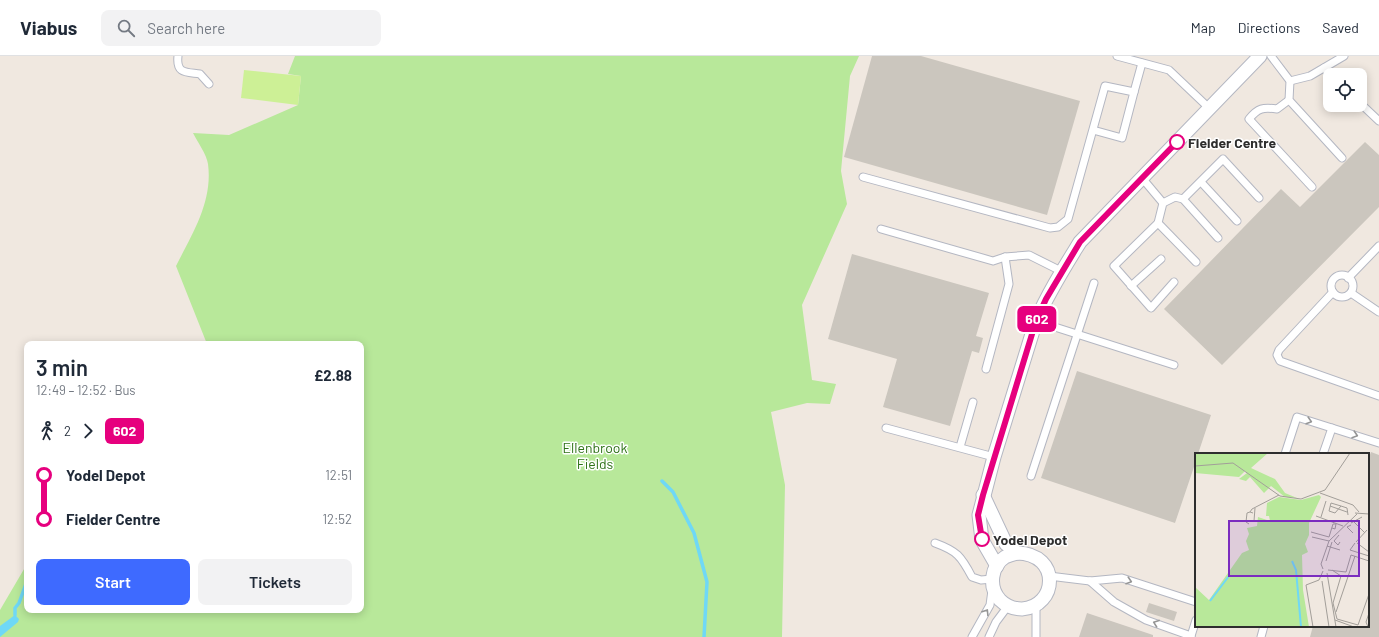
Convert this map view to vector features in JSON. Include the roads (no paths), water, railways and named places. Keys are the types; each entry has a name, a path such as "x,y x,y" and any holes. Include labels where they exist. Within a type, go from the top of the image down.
{"street":[{"path":"997,566 982,540 978,515 994,457 1036,321 1046,299 1080,242 1260,56"},
{"path":"983,495 1006,544 1017,553"},
{"path":"1017,553 1027,553 1036,556 1044,563 1049,571 1048,591 1043,600 1027,609 1017,609 1008,606 1000,600 995,592 992,582 993,572 997,566 1005,557 1017,553"}],"lane":[{"path":"178,56 178,66 180,70 200,74 209,84"},
{"path":"1117,56 1169,70 1209,108"},
{"path":"1271,56 1290,81 1289,100 1342,158"},
{"path":"1324,68 1344,56"},
{"path":"1093,130 1122,138 1142,63"},
{"path":"1290,81 1310,76 1323,69"},
{"path":"863,177 1050,228 1058,227 1068,219 1105,86 1134,92"},
{"path":"1289,100 1277,109 1264,107 1253,113 1249,119 1312,186"},
{"path":"1367,109 1379,121"},
{"path":"1183,199 1224,159 1259,198"},
{"path":"1142,178 1163,203"},
{"path":"1201,182 1237,221"},
{"path":"1174,282 1150,308 1114,266 1158,223 1163,203 1175,197 1183,199 1218,238"},
{"path":"1158,223 1196,262"},
{"path":"881,229 993,261 1005,256 1030,256 1062,271"},
{"path":"1348,278 1379,246"},
{"path":"986,369 1010,284 1005,256"},
{"path":"1131,286 1161,259"},
{"path":"1343,276 1348,278 1352,284 1351,293 1341,297 1333,292 1332,285 1336,278 1343,276"},
{"path":"1030,476 1094,283"},
{"path":"1333,292 1279,350 1277,356 1280,361 1379,396"},
{"path":"1351,293 1379,312"},
{"path":"1036,321 1174,365"},
{"path":"960,448 973,402"},
{"path":"1285,453 1297,417 1379,443"},
{"path":"886,428 994,457"},
{"path":"1323,453 1332,428"},
{"path":"935,543 950,549 964,561 972,577 992,582 990,605 972,637"},
{"path":"1049,576 1090,581 1122,578 1195,602"},
{"path":"1090,581 1114,602 1146,620 1191,636 1195,623"},
{"path":"1036,605 1036,637"},
{"path":"989,637 996,622 1008,606"},
{"path":"1261,637 1264,627"}],"water":[{"path":"15,615 19,619 18,622 0,637 0,626"}],"waterway":[{"path":"662,481 673,492 694,533 707,582 704,637"},
{"path":"15,615 15,608 19,603 24,589"}],"place":[{"name":"Fielder Centre","path":"1177,142"},
{"name":"Yodel Depot","path":"982,539"}],"park label":[{"name":"Ellenbrook Fields","path":"595,456"}]}
